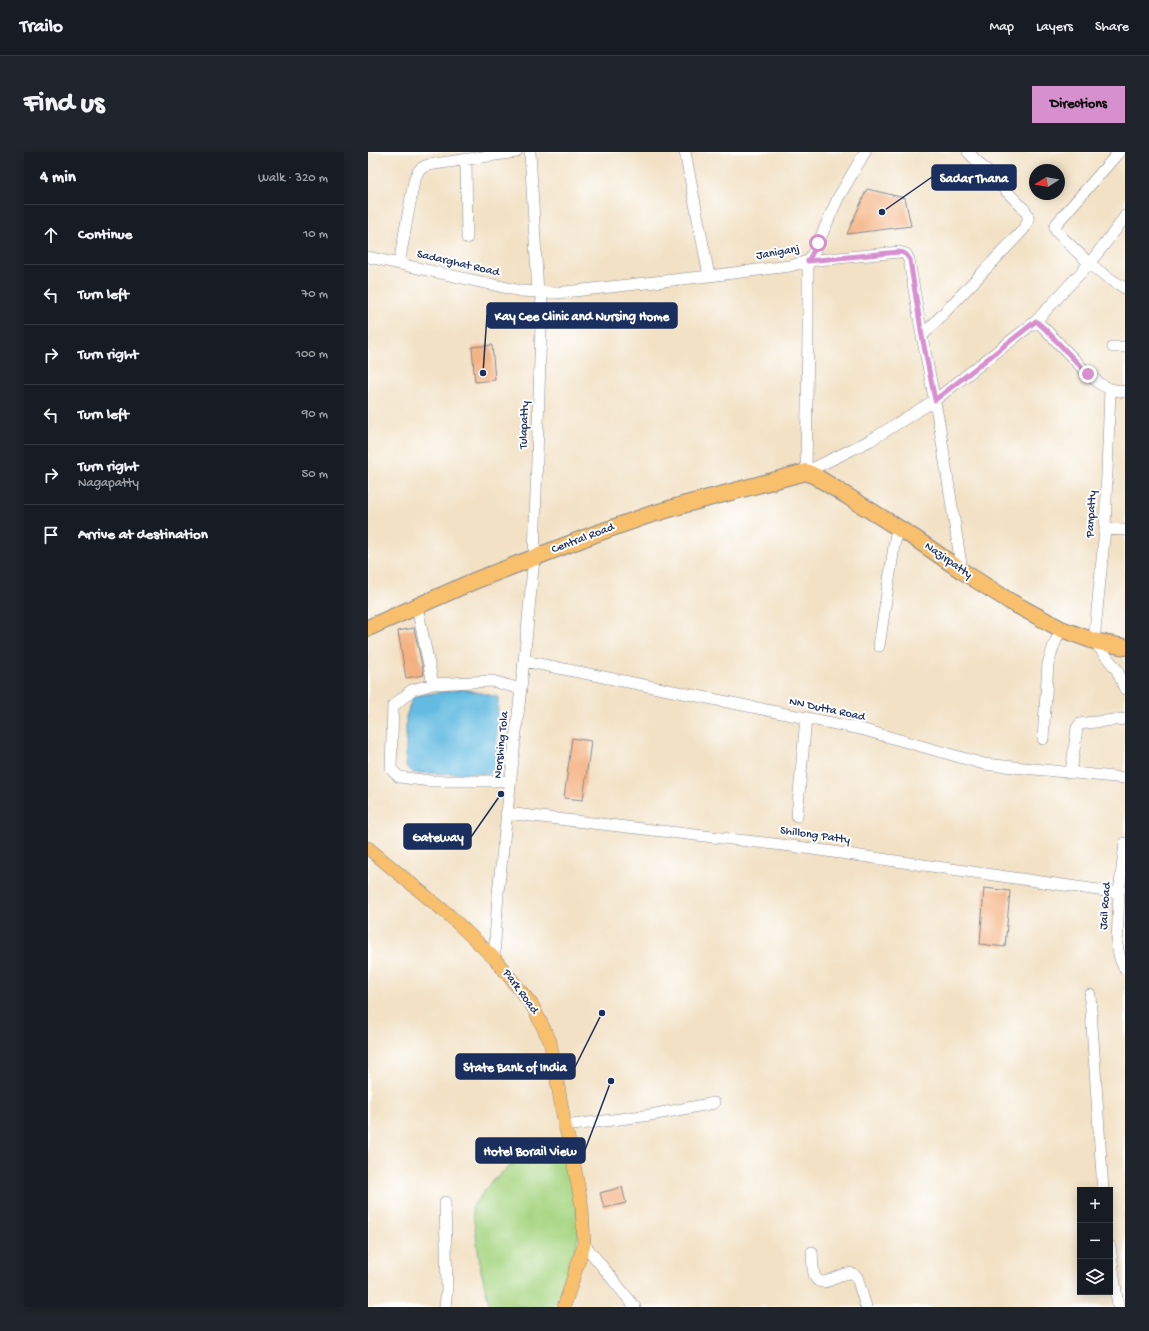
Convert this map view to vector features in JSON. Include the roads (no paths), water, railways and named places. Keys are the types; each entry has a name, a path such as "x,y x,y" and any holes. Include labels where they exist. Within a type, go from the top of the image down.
{"highway":[{"name":"Nazirpatty","path":"806,472 815,476 897,527 1011,602 1062,629 1094,641 1125,647"},
{"name":"Central Road","path":"368,628 480,579 649,515 746,487 806,472"}],"main road":[{"name":"Park Road","path":"368,848 450,916 494,958 532,1005 550,1041 565,1126 582,1207 584,1244 564,1307"}],"street":[{"path":"399,264 414,180 417,171 420,168 428,165 516,152"},
{"name":"Tulapatty","path":"530,152 540,293 534,558"},
{"path":"685,152 709,276"},
{"path":"808,261 815,250 838,198 864,152"},
{"path":"922,336 1022,231 1028,220 1028,213 968,152"},
{"path":"1119,152 1055,227 1056,231 1089,264 1109,279 1125,288"},
{"path":"466,160 467,238"},
{"path":"806,472 871,440 935,400 1036,321 1089,264 1125,216"},
{"path":"808,261 899,252 906,254 910,260 922,336 935,400 962,571"},
{"name":"Sadarghat Road","path":"368,257 521,291 540,293"},
{"name":"Janiganj","path":"540,293 709,276 790,266 808,261 806,472"},
{"path":"1036,321 1088,374 1100,384 1110,389 1125,392"},
{"path":"1113,347 1125,347"},
{"name":"Panpatty","path":"1094,641 1105,529 1110,389"},
{"path":"879,646 897,527"},
{"path":"1105,529 1125,530"},
{"name":"Norshing Tola","path":"494,958 498,893 506,813 521,690 534,558"},
{"path":"417,607 433,684"},
{"path":"1043,739 1048,664 1054,645 1062,629"},
{"path":"1094,641 1118,670 1125,689"},
{"name":"NN Dutta Road","path":"524,661 853,728 895,738 984,764 1125,778"},
{"path":"511,781 430,781 399,777 391,769 393,706 412,690 433,684 492,681 521,690"},
{"path":"797,816 806,718"},
{"path":"1071,773 1077,728 1080,724 1125,719"},
{"name":"Shillong Patty","path":"506,813 791,846 1120,893"},
{"name":"Jail Road","path":"1125,843 1117,945 1120,959 1125,967"},
{"path":"1090,995 1103,1187"},
{"path":"565,1126 651,1115 714,1103"},
{"path":"445,1202 447,1289 445,1307"},
{"path":"584,1244 635,1307"},
{"path":"812,1252 816,1278 820,1282 825,1282 846,1274 855,1274 866,1307"},
{"path":"1112,1259 1118,1307"}],"water":[{"path":"463,689 498,697 496,768 489,774 413,773 406,766 406,717 413,696"}],"place":[{"name":"Sadar Thana","path":"882,212"},
{"name":"Kay Cee Clinic and Nursing Home","path":"483,373"},
{"name":"Gateway","path":"501,794"},
{"name":"State Bank of India","path":"602,1013"},
{"name":"Hotel Borail View","path":"611,1081"}]}
